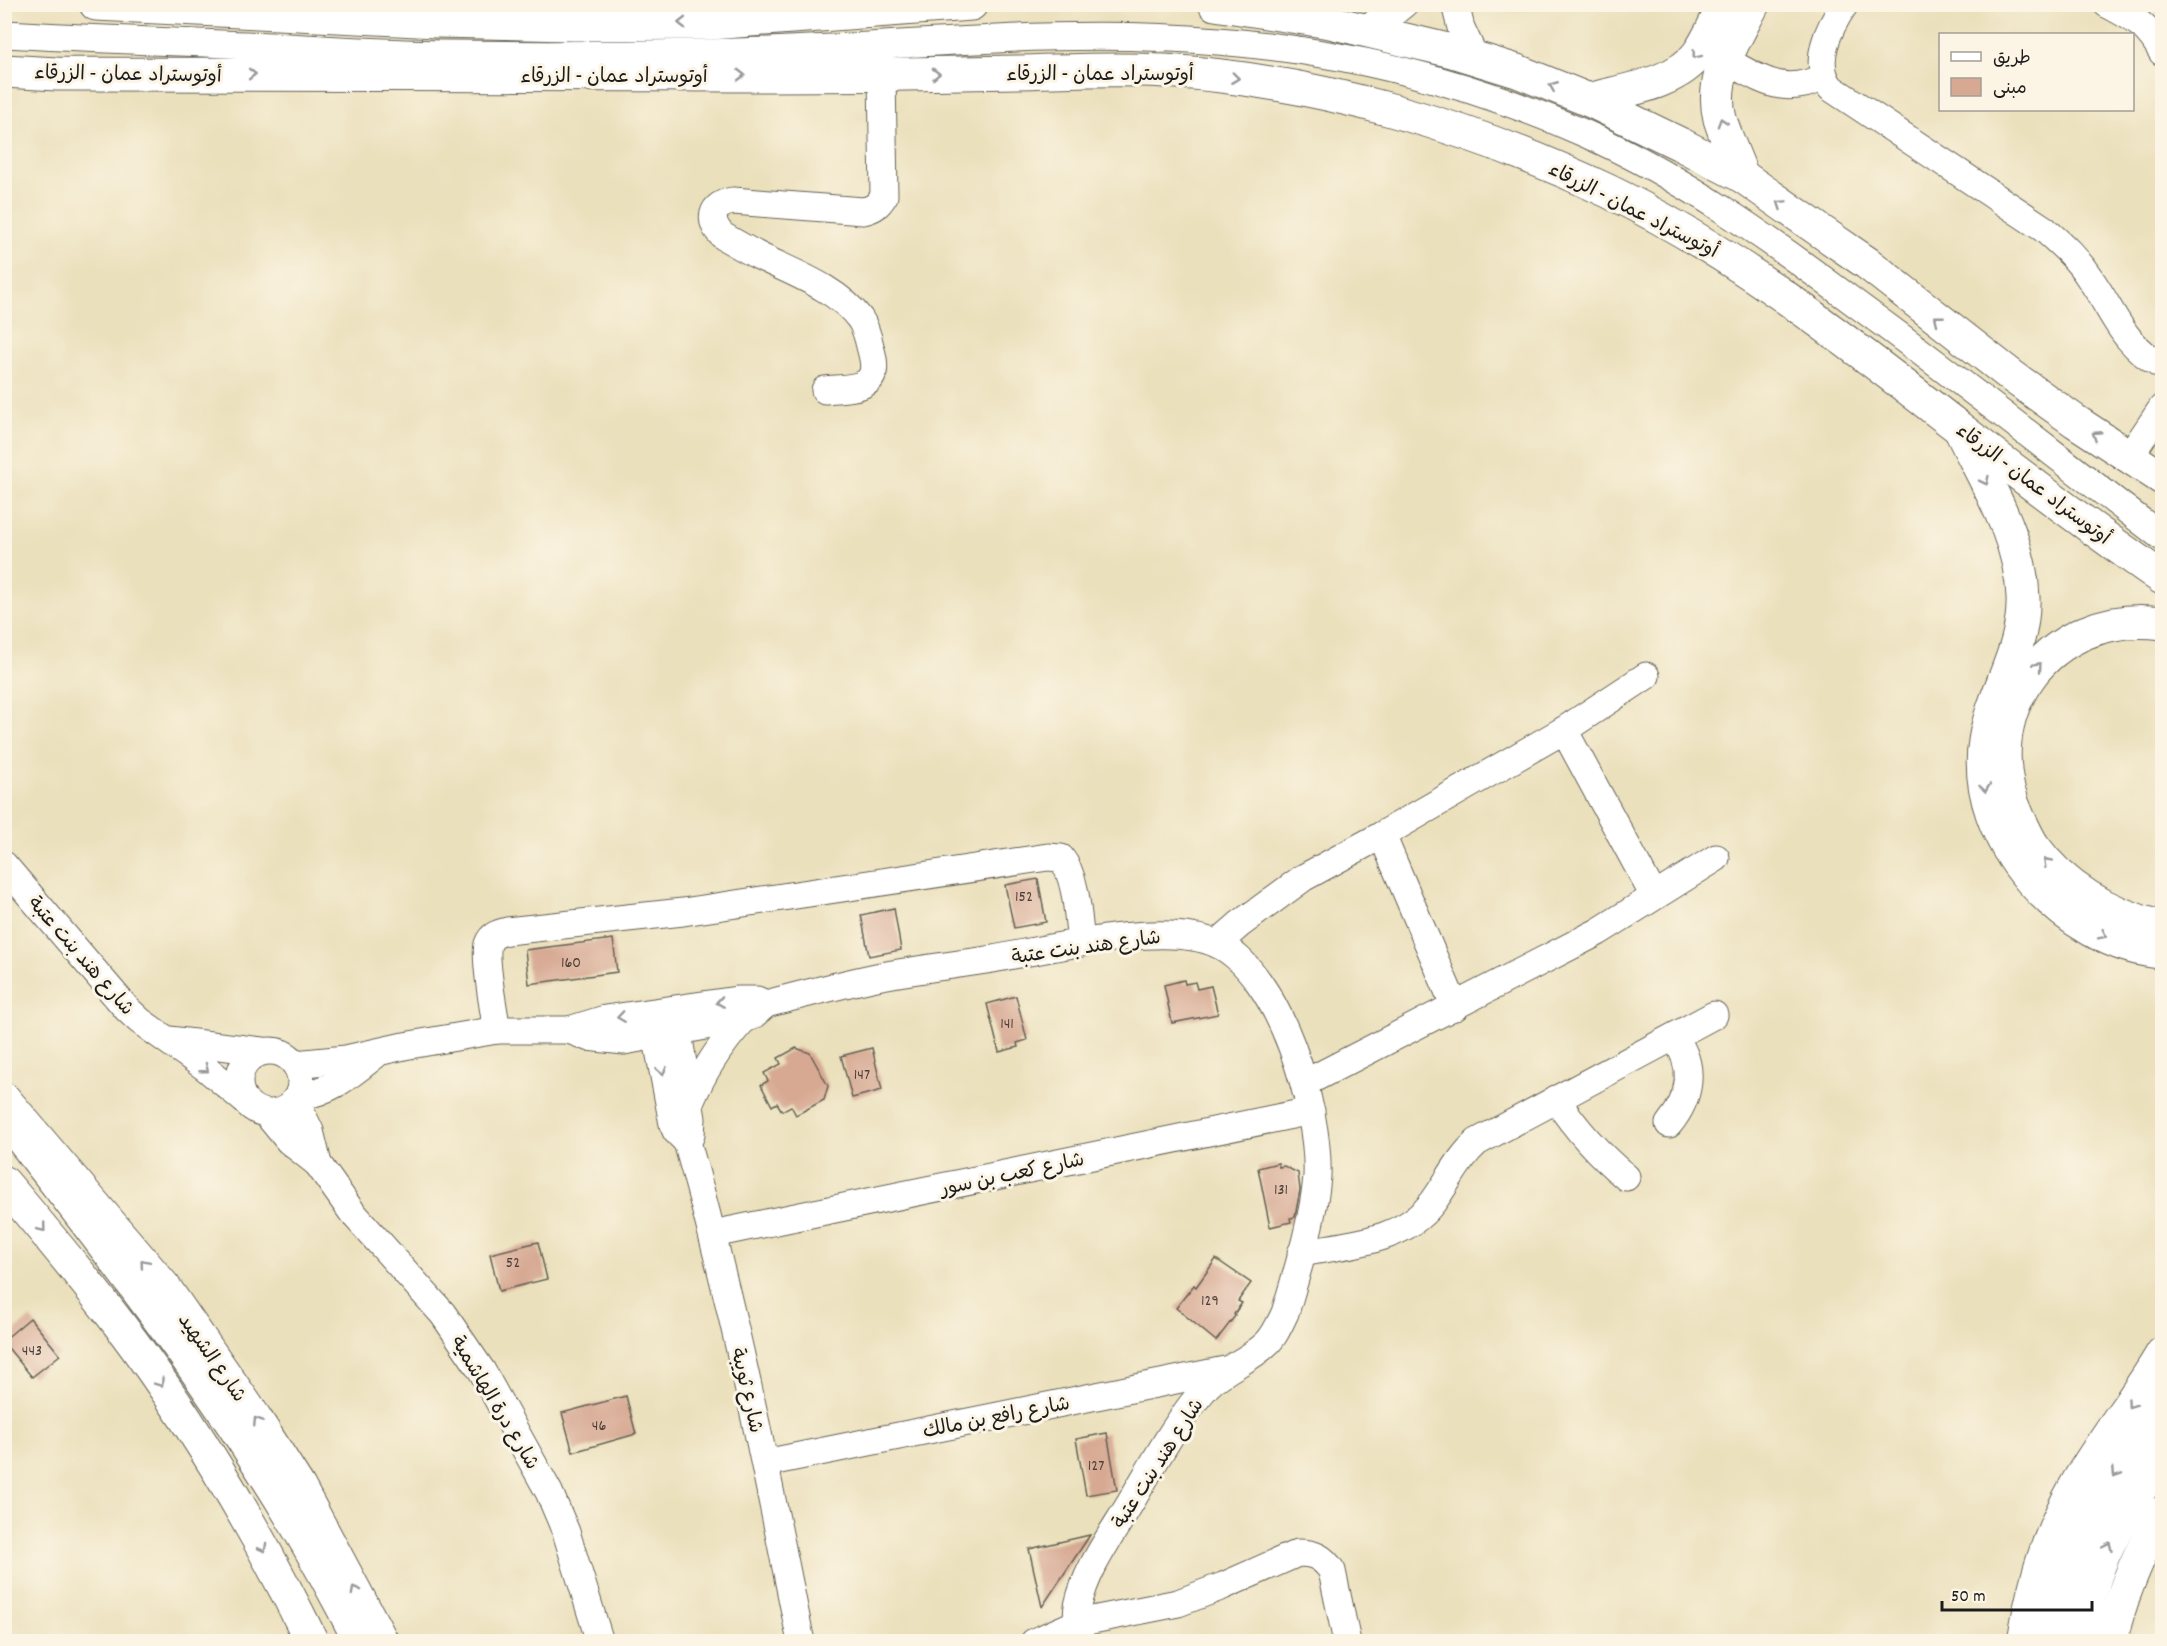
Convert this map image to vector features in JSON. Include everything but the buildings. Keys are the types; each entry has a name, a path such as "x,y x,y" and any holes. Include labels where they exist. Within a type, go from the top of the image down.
{"main road":[{"path":"96,4 425,21 573,24 710,23 971,4"},
{"path":"1215,4 1363,29 1475,58 1516,71 1589,100 1742,177 1867,263 2013,377 2163,478"},
{"path":"1589,100 1677,74 1699,53 1724,4"},
{"path":"1742,177 1720,119 1718,83 1725,60 1753,4"},
{"name":"أوتوستراد عمان - الزرقاء","path":"4,71 57,74 882,75 1112,69 1213,75 1312,90 1458,131 1554,167 1664,220 1716,250 1816,318 2163,578"},
{"path":"4,82 57,74"},
{"path":"1960,428 2008,528 2018,561 2023,596 2023,620 2019,644 1994,707 1984,744 1984,783 1993,818 2000,834 2020,864 2040,889 2064,911 2110,938 2132,946 2163,952"},
{"path":"2163,623 2138,621 2119,623 2083,633 2049,653 2035,667 2016,702 2006,738 2004,772 2016,812 2033,847 2062,877 2092,900 2126,917 2163,928"},
{"name":"شارع الشهيد","path":"4,1099 164,1287 255,1418 298,1487 382,1641"},
{"path":"4,1183 119,1324 169,1397 260,1542 312,1641"},
{"path":"2024,1641 2039,1574 2060,1517 2088,1465 2163,1354"},
{"path":"2048,1641 2063,1582 2089,1519 2125,1460 2163,1409"},
{"path":"2079,1641 2094,1580 2108,1545 2124,1515 2163,1456"},
{"path":"2110,1641 2125,1587 2148,1536 2163,1513"}],"street":[{"path":"1363,29 1383,20 1404,4"},
{"path":"1455,4 1461,28 1475,58"},
{"path":"1845,4 1831,29 1821,65 1824,77 1835,92 2035,223 2057,240 2091,278 2123,333 2144,354 2163,366"},
{"path":"2106,4 2140,23 2163,52"},
{"path":"4,26 439,45 622,46 881,38 1093,27 1215,33 1323,45 1465,80 1511,95 1593,128 1692,179 1751,216 2044,433 2163,516"},
{"path":"4,34 439,54 767,52 1045,38 1153,38 1213,40 1266,46 1368,63 1462,88 1546,117 1638,159 1687,185 1802,263 1907,340 2163,537"},
{"path":"1725,60 1763,80 1780,86 1803,85 1824,77"},
{"path":"825,390 866,384 872,379 874,364 862,321 820,287 723,236 712,220 715,210 723,202 733,201 863,211 879,204 884,196 882,75"},
{"path":"2129,457 2163,408"},
{"path":"1217,944 1240,924 1303,878 1564,730 1646,676"},
{"path":"1564,730 1654,896"},
{"path":"1382,835 1455,1006"},
{"path":"497,1030 492,1000 488,944 494,935 507,931 682,912 1048,857 1061,858 1067,866 1073,888 1081,943"},
{"path":"1305,1083 1598,932 1716,858"},
{"name":"شارع هند بنت عتبة","path":"4,865 127,1009 255,1107"},
{"name":"شارع هند بنت عتبة","path":"665,1023 744,1019 752,1016 766,1004 880,976 1126,937 1170,935 1217,944 1241,962 1259,981 1279,1017 1305,1083 1317,1159 1315,1197 1285,1313 1266,1344 1209,1384 1162,1448 1111,1535 1088,1580 1078,1608 1079,1632"},
{"name":"شارع هند بنت عتبة","path":"295,1064 346,1059 404,1046 497,1030 569,1030 606,1040 624,1041 665,1023 737,1000 757,1000 766,1004"},
{"path":"1301,1252 1381,1238 1409,1224 1432,1203 1461,1158 1477,1142 1714,1015"},
{"path":"690,1103 718,1050 744,1019"},
{"name":"شارع ثويبة","path":"665,1023 690,1103 693,1127 687,1142"},
{"name":"شارع ثويبة","path":"665,1023 673,1124 676,1131 687,1142 713,1234 765,1463 801,1641"},
{"path":"1669,1124 1682,1105 1689,1082 1686,1057 1674,1037"},
{"name":"شارع هند بنت عتبة","path":"165,1039 262,1051"},
{"path":"262,1051 280,1053 295,1064 300,1074 301,1085 296,1098 282,1111 255,1107 238,1084 239,1075 247,1060 262,1051"},
{"name":"شارع هند بنت عتبة","path":"296,1098 333,1087 378,1053"},
{"name":"شارع درة الهاشمية","path":"296,1098 310,1131 318,1164"},
{"path":"1556,1099 1595,1149 1626,1177"},
{"name":"شارع درة الهاشمية","path":"255,1107 289,1141 318,1164 352,1212 442,1314 482,1371 549,1492 566,1532 600,1641"},
{"name":"شارع كعب بن سور","path":"713,1234 1311,1111"},
{"path":"4,1121 130,1285 228,1424 306,1550 357,1641"},
{"path":"4,1139 74,1224 219,1428 298,1555 345,1641"},
{"name":"شارع رافع بن مالك","path":"765,1463 1227,1370"},
{"path":"1034,1641 1079,1632 1178,1603 1223,1586 1298,1552 1309,1552 1318,1556 1332,1571 1347,1641"}]}
